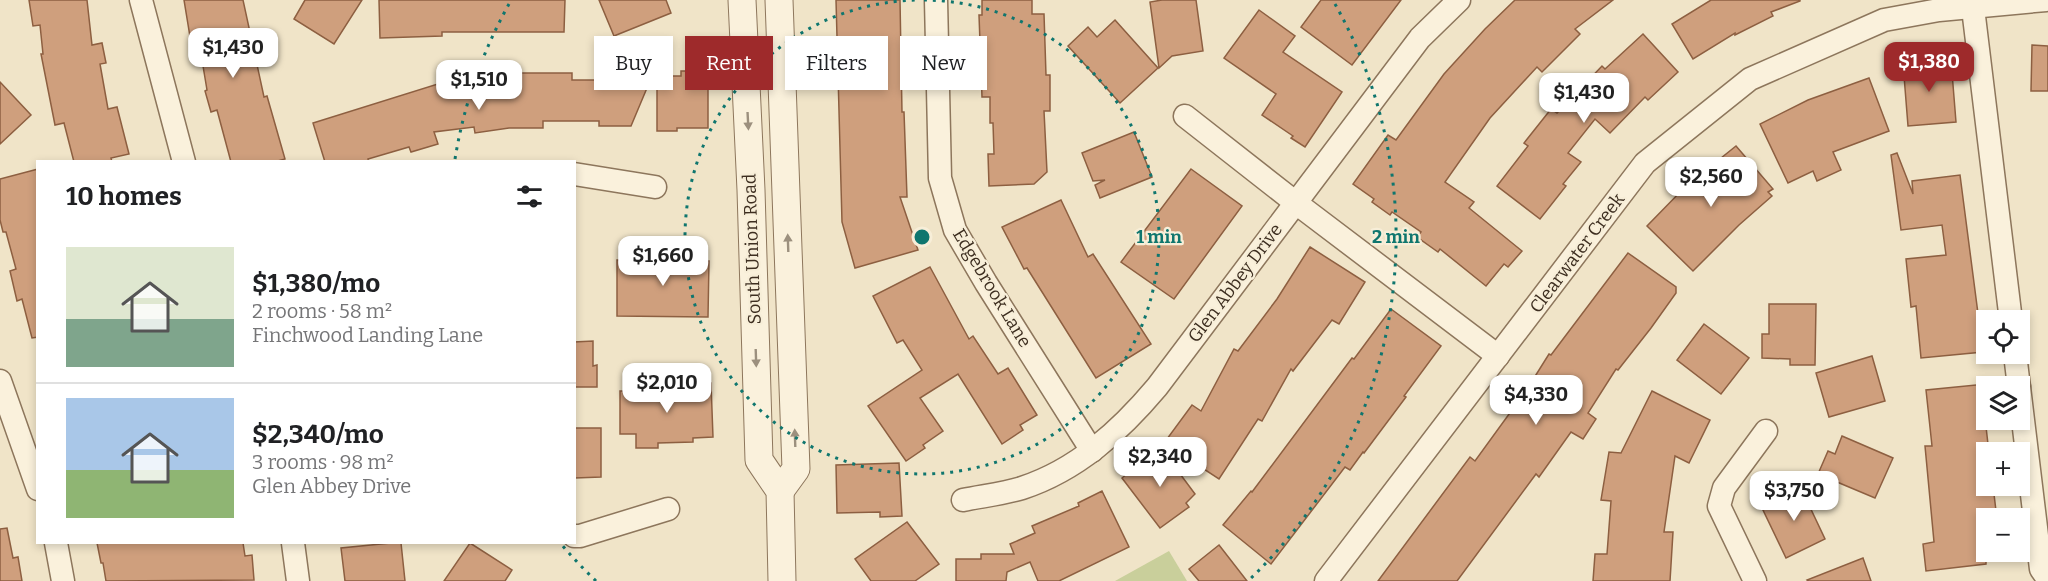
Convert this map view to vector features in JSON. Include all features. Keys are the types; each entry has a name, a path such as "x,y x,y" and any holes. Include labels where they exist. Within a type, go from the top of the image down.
{"street":[{"path":"141,0 183,160"},
{"name":"South Union Road","path":"742,0 751,190 759,460 780,491 796,469 779,0"},
{"name":"Edgebrook Lane","path":"936,0 940,178 955,230 1092,451"},
{"name":"Glen Abbey Drive","path":"963,500 1021,488 1059,472 1092,451 1135,413 1420,38 1459,0"},
{"name":"Clearwater Creek","path":"1326,581 1645,163 1750,79 1884,20 1972,3 2046,0"},
{"path":"1972,3 2010,310"},
{"path":"1185,116 1498,356"},
{"path":"576,174 655,188"},
{"path":"0,381 36,483"},
{"path":"2024,430 2041,569 2048,579"},
{"path":"1755,581 1719,507 1724,488 1766,431"},
{"path":"780,491 782,581"},
{"path":"576,536 668,509"},
{"path":"56,544 63,581"},
{"path":"292,544 298,581"}],"green space":[{"path":"1169,551 1187,581 1115,581"}],"building":[{"path":"29,0 87,0 92,45 102,43 106,63 100,64 108,109 117,107 129,154 111,158 112,160 73,160 64,123 55,125 41,54 43,54 40,25 33,26"},
{"path":"184,0 243,0 264,97 267,96 285,159 230,160 217,110 211,112 205,91 207,90 202,60 194,61"},
{"path":"305,0 362,0 334,44 294,19"},
{"path":"379,0 565,0 564,32 442,32 442,36 380,38"},
{"path":"599,0 666,0 671,13 614,36"},
{"path":"836,0 900,0 900,90 902,112 904,112 907,197 900,197 918,250 855,268 842,222 838,90 888,90 888,36 837,36"},
{"path":"982,0 1032,0 1032,14 1044,14 1046,75 1050,75 1050,111 1044,111 1047,172 1034,184 989,186 988,154 994,154 993,123 990,123 990,97 982,97 982,90 987,90 987,36 980,36 979,15 982,15"},
{"path":"1196,0 1203,51 1172,56 1159,68 1150,2"},
{"path":"1321,0 1401,0 1352,65 1301,27"},
{"path":"1515,0 1613,0 1575,29 1580,34 1542,72 1537,67 1490,118 1445,182 1474,202 1469,208 1522,251 1508,267 1504,264 1486,286 1440,249 1438,252 1417,237 1421,232 1392,212 1390,215 1372,202 1374,199 1353,184 1388,135 1396,140 1444,74"},
{"path":"1711,0 1800,1 1771,12 1773,16 1735,35 1735,33 1693,59 1672,24"},
{"path":"1259,10 1295,36 1283,52 1342,92 1305,147 1262,115 1276,94 1224,58"},
{"path":"1115,20 1158,68 1120,103 1068,46 1088,27 1097,37"},
{"path":"1643,34 1678,72 1648,100 1645,97 1610,133 1595,119 1568,153 1581,162 1563,184 1566,186 1540,219 1497,186 1528,146 1524,143 1551,109 1557,113 1602,66 1605,69"},
{"path":"2032,45 2048,46 2048,91 2031,91"},
{"path":"1951,60 1956,122 1908,126 1903,63"},
{"path":"681,71 685,71 685,90 708,90 708,128 677,128 677,131 657,131 657,90 673,90 673,76 681,76"},
{"path":"503,73 572,73 572,80 594,80 594,90 646,90 631,126 599,126 599,121 543,121 543,128 509,128 475,133 474,127 434,132 438,144 411,152 409,147 368,160 324,160 313,123 438,84 438,82"},
{"path":"1869,78 1889,131 1833,152 1841,170 1817,181 1813,171 1788,183 1760,124 1808,100"},
{"path":"0,82 31,115 0,144"},
{"path":"1134,132 1152,177 1100,198 1095,185 1105,180 1093,181 1082,153"},
{"path":"1736,146 1773,189 1768,192 1772,196 1693,271 1647,226 1685,187"},
{"path":"1897,153 1913,194 1912,181 1960,175 1978,310 1976,353 1921,358 1916,306 1911,307 1906,259 1946,255 1942,225 1901,230 1891,155"},
{"path":"1191,169 1242,206 1174,299 1121,262"},
{"path":"36,170 36,337 32,338 22,299 17,301 10,271 16,269 6,232 3,232 0,220 0,179"},
{"path":"1061,200 1088,257 1093,254 1151,344 1096,378 1027,268 1024,269 1002,227"},
{"path":"1310,247 1365,282 1339,324 1332,320 1293,371 1291,369 1262,421 1258,419 1219,479 1164,443 1192,405 1201,411 1234,349 1238,351 1277,299"},
{"path":"1628,253 1676,287 1676,293 1618,370 1616,369 1588,413 1596,419 1583,439 1571,432 1539,477 1536,474 1457,581 1378,581 1470,457 1475,461 1520,399 1518,397 1532,376 1534,378 1549,354 1551,355"},
{"path":"636,254 689,255 689,261 709,261 708,317 617,316 617,260 636,260"},
{"path":"930,267 969,339 973,336 998,374 1008,368 1037,415 1020,425 1023,430 1002,444 958,374 920,398 943,431 923,445 925,448 906,461 868,406 922,370 903,340 897,343 873,296"},
{"path":"1769,304 1816,304 1815,365 1790,365 1790,359 1762,358 1762,334 1769,334"},
{"path":"1391,309 1441,346 1364,453 1350,470 1345,467 1271,564 1223,525 1252,492"},
{"path":"1704,324 1749,358 1721,394 1677,360"},
{"path":"593,341 593,366 597,365 597,387 576,387 576,342"},
{"path":"1872,356 1885,401 1829,417 1816,373"},
{"path":"711,383 713,437 693,438 693,442 658,443 658,448 636,448 636,434 620,434 620,391 666,391 666,384"},
{"path":"1976,385 1976,430 1986,430 1988,442 1976,442 1976,496 1994,496 1996,508 1976,508 1976,562 1986,562 1986,564 1926,571 1923,544 1934,542 1925,446 1932,446 1926,390"},
{"path":"1652,391 1710,420 1689,463 1675,456 1664,532 1673,532 1670,581 1593,581 1595,554 1607,554 1611,501 1601,500 1609,452 1621,453"},
{"path":"576,428 601,428 601,477 576,478"},
{"path":"1842,436 1893,458 1875,498 1818,474 1828,451 1835,454"},
{"path":"1160,447 1195,494 1186,503 1189,507 1160,528 1122,478"},
{"path":"899,463 902,516 880,517 880,512 837,513 836,465"},
{"path":"1799,484 1825,539 1786,558 1763,510 1782,501 1779,494"},
{"path":"1102,491 1129,547 1059,581 1038,581 1030,562 1007,572 1006,581 956,581 956,559 981,559 981,554 1014,554 1010,544 1035,533 1032,526 1079,506 1078,503"},
{"path":"907,522 939,564 915,581 871,581 855,559"},
{"path":"7,528 13,558 18,557 22,581 0,581 0,529"},
{"path":"97,544 243,544 245,556 252,555 254,580 106,581 103,563 101,563"},
{"path":"401,544 405,581 345,581 341,548"},
{"path":"469,544 512,570 505,581 444,581"},
{"path":"1219,545 1247,581 1199,581 1189,569"},
{"path":"1863,558 1871,581 1807,580"}]}
